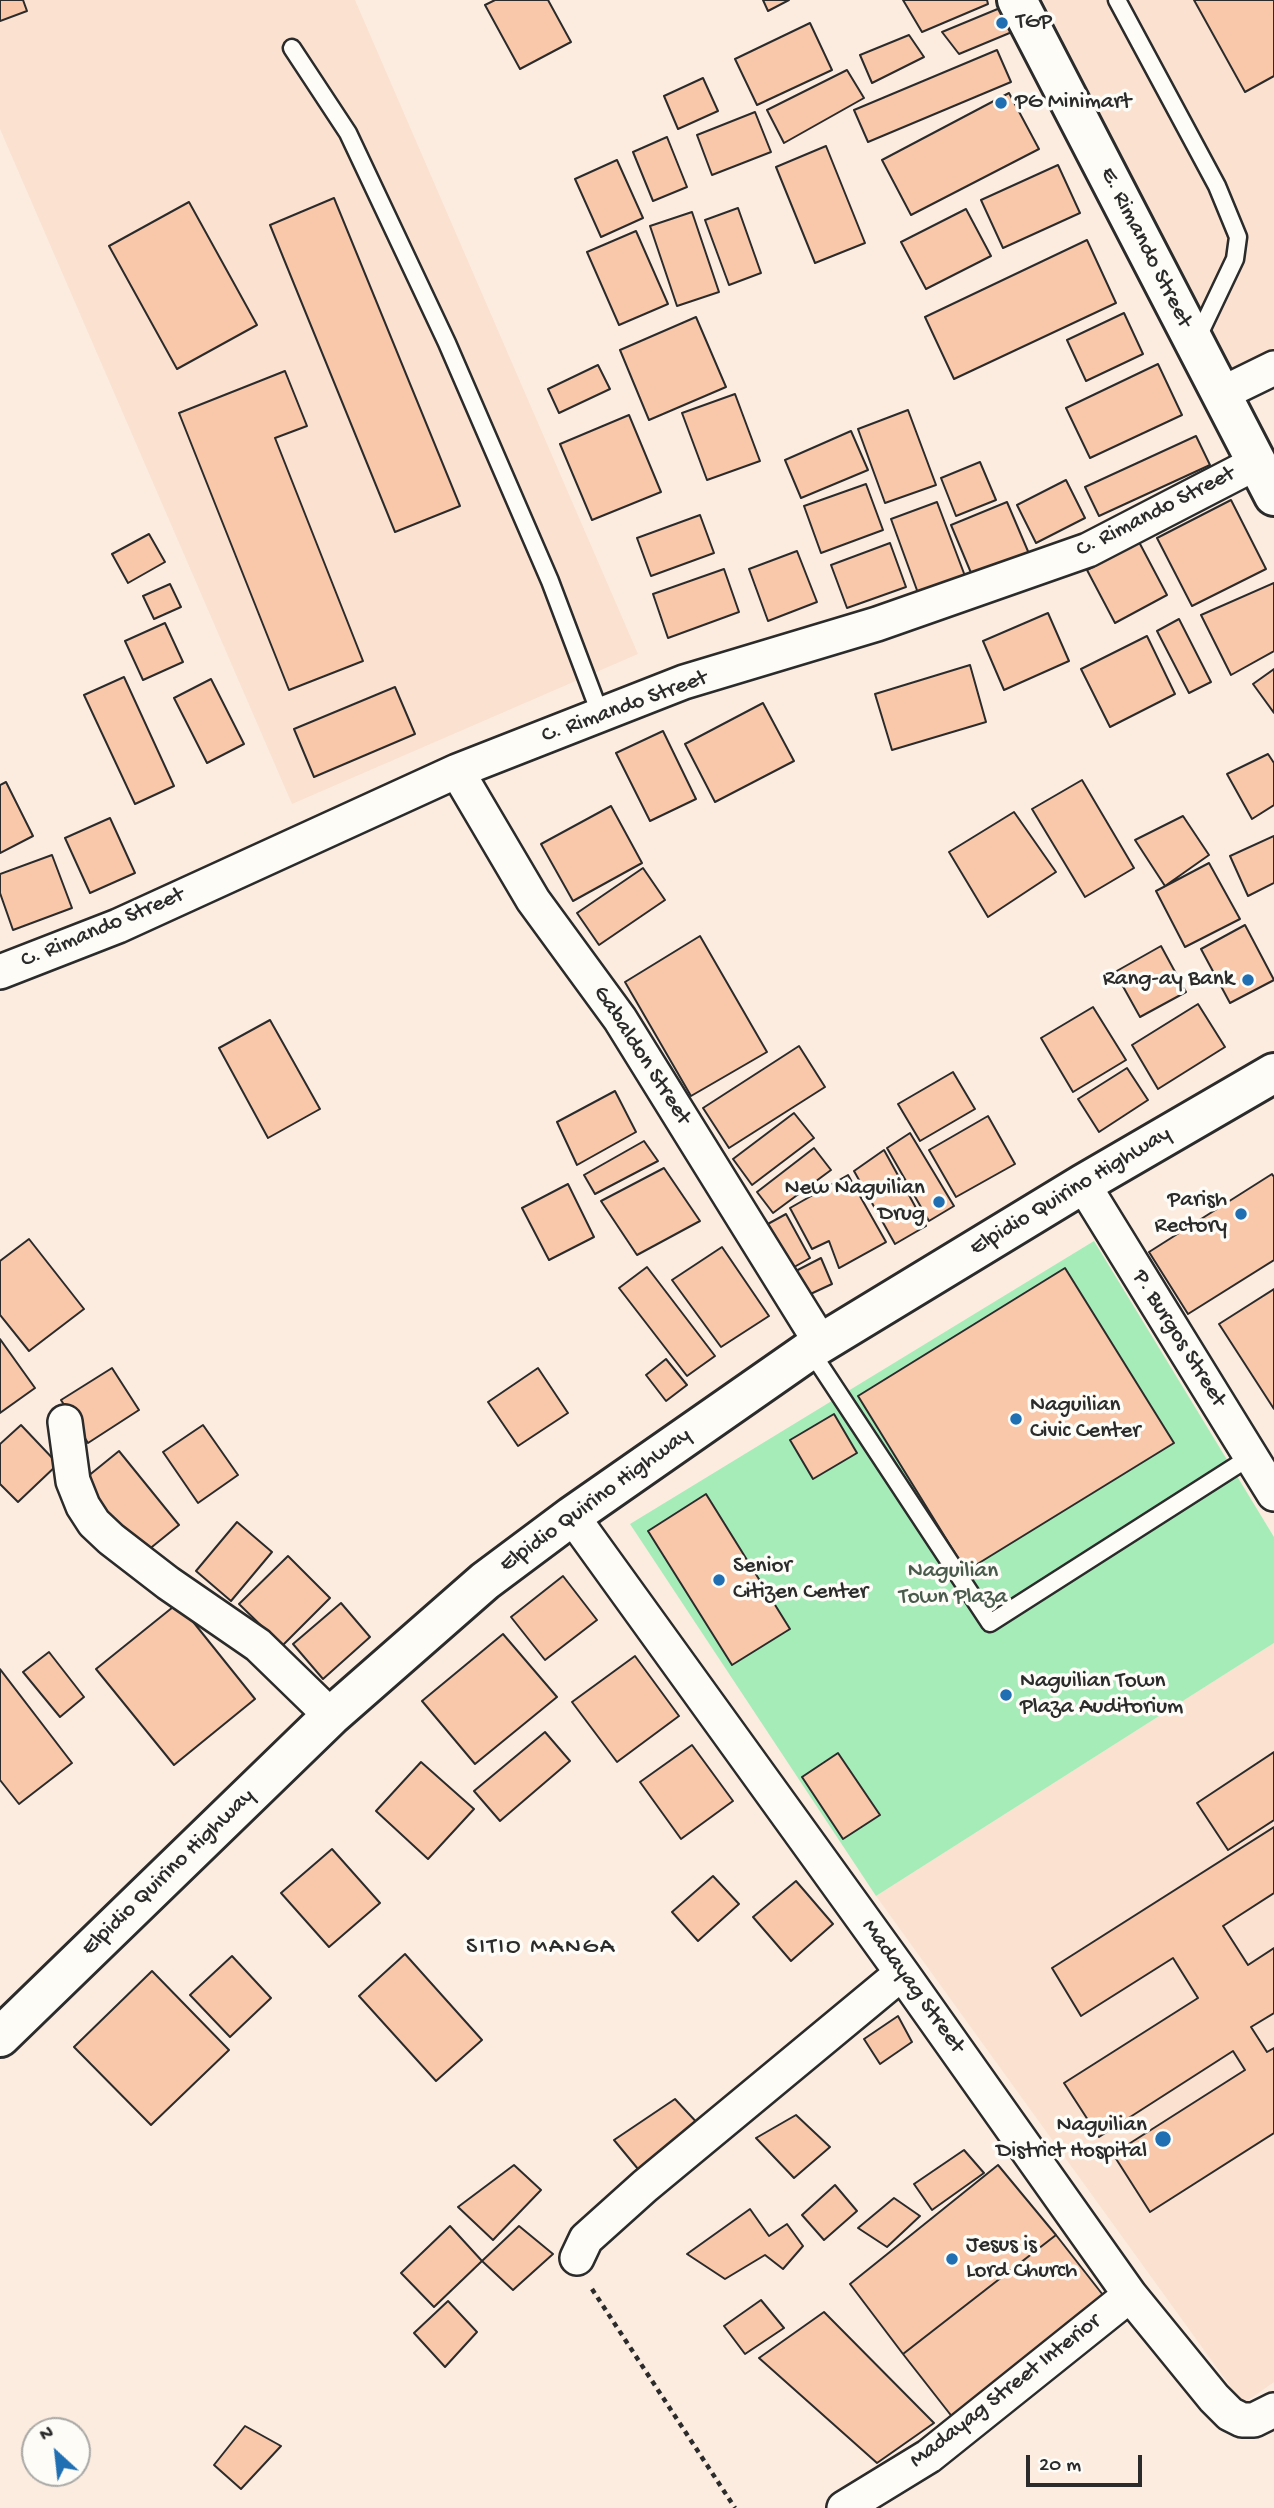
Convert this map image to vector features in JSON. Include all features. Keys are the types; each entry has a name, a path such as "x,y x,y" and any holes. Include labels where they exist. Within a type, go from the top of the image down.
{"main road":[{"name":"E. Rimando Street","path":"1017,0 1274,496"},
{"name":"Elpidio Quirino Highway","path":"0,2037 331,1716 485,1581 572,1516 816,1347 1083,1184 1274,1073"}],"street":[{"path":"1221,394 1274,368"},
{"name":"C. Rimando Street","path":"0,972 118,926 457,771 684,682 877,624 1088,550 1256,463"},
{"name":"Gabaldon Street","path":"457,771 533,900 620,1019 816,1347"},
{"name":"P. Burgos Street","path":"1083,1184 1274,1494"},
{"path":"65,1422 73,1480 83,1506 94,1523 168,1583 258,1645 331,1716"},
{"name":"Madayag Street","path":"572,1516 902,1973 1130,2295 1230,2414 1242,2420 1254,2420 1274,2410"},
{"path":"577,2258 586,2239 645,2186 902,1973"},
{"name":"Madayag Street Interior","path":"844,2508 929,2456 1130,2295"}],"lane":[{"path":"1117,0 1217,186 1238,237 1236,260 1195,344"},
{"path":"292,48 348,133 442,331 550,581 601,716"},
{"path":"816,1347 990,1623 1250,1457"}],"path":[{"path":"577,2258 589,2283 735,2508"}],"shaded area":[{"path":"0,0 355,0 638,654 292,804 0,129"},
{"path":"1043,0 1274,0 1274,348 1227,372"},
{"name":"Naguilian District Hospital","path":"1274,1643 1274,2382 1243,2404 876,1896"}],"green space":[{"name":"Naguilian Town Plaza","path":"1094,1241 1274,1537 1274,1643 876,1896 630,1524"}],"building":[{"path":"0,0 23,0 27,11 0,21"},
{"path":"495,0 548,0 571,42 520,69 485,5"},
{"path":"763,0 789,0 768,11"},
{"path":"903,0 987,0 988,4 922,32"},
{"path":"1194,0 1274,0 1274,76 1245,92"},
{"path":"1000,8 1012,32 959,54 942,32"},
{"path":"810,23 832,70 757,105 735,59"},
{"path":"909,35 924,57 872,83 860,55"},
{"path":"997,50 1011,82 868,142 854,110"},
{"path":"847,70 864,98 784,143 767,110"},
{"path":"703,78 718,111 678,129 664,96"},
{"path":"1009,93 1039,149 911,215 882,160"},
{"path":"755,112 771,152 712,175 697,135"},
{"path":"667,137 687,187 653,201 633,152"},
{"path":"826,146 865,243 815,263 776,167"},
{"path":"617,160 643,218 601,237 575,179"},
{"path":"1058,165 1080,213 1003,248 981,200"},
{"path":"334,198 460,506 395,532 270,225"},
{"path":"189,202 257,325 177,369 109,246"},
{"path":"738,208 761,273 729,285 705,220"},
{"path":"966,209 991,256 926,289 901,242"},
{"path":"692,212 719,292 677,306 650,226"},
{"path":"636,231 668,304 619,325 587,252"},
{"path":"1087,240 1116,303 954,379 925,317"},
{"path":"1124,313 1143,354 1086,381 1067,340"},
{"path":"696,317 726,387 649,420 620,350"},
{"path":"1158,364 1182,415 1090,458 1066,408"},
{"path":"598,365 610,389 559,413 548,389"},
{"path":"285,371 307,426 275,438 363,661 289,690 179,413"},
{"path":"735,394 760,461 707,480 682,413"},
{"path":"908,410 936,485 885,503 858,429"},
{"path":"629,415 661,492 592,520 560,444"},
{"path":"851,431 868,470 801,498 785,460"},
{"path":"1196,436 1210,465 1099,516 1085,487"},
{"path":"980,462 996,500 956,516 941,478"},
{"path":"1066,480 1085,518 1036,543 1017,505"},
{"path":"866,484 883,530 821,553 804,506"},
{"path":"1231,500 1266,569 1192,606 1157,538"},
{"path":"937,502 965,576 918,593 891,519"},
{"path":"1007,502 1030,556 974,580 951,525"},
{"path":"700,515 714,553 651,576 637,538"},
{"path":"149,534 165,562 128,583 112,554"},
{"path":"1139,542 1167,595 1115,623 1087,570"},
{"path":"890,543 906,587 847,608 831,565"},
{"path":"797,551 817,602 768,621 749,569"},
{"path":"724,569 739,612 668,638 653,594"},
{"path":"1274,583 1274,651 1231,675 1201,615"},
{"path":"170,584 181,607 154,619 143,596"},
{"path":"1048,613 1069,661 1004,690 983,641"},
{"path":"1179,619 1211,682 1189,693 1157,631"},
{"path":"165,623 183,662 143,680 125,641"},
{"path":"1147,636 1175,694 1110,727 1081,669"},
{"path":"970,665 986,722 892,750 875,694"},
{"path":"1274,669 1274,713 1253,684"},
{"path":"124,677 174,786 135,804 84,695"},
{"path":"211,679 244,744 207,763 174,698"},
{"path":"395,687 415,734 314,777 294,729"},
{"path":"763,703 794,761 715,802 685,744"},
{"path":"663,731 696,799 650,821 616,753"},
{"path":"1268,754 1274,763 1274,805 1252,819 1227,774"},
{"path":"1082,780 1134,868 1085,897 1032,809"},
{"path":"6,782 33,836 0,853 0,785"},
{"path":"611,806 642,863 573,901 541,844"},
{"path":"1014,812 1056,872 988,917 949,852"},
{"path":"1183,816 1209,855 1165,886 1135,840"},
{"path":"110,818 135,873 90,893 65,838"},
{"path":"1274,836 1274,883 1248,896 1230,856"},
{"path":"52,855 72,908 13,930 0,893 0,874"},
{"path":"1209,863 1240,919 1185,947 1156,891"},
{"path":"643,868 665,900 599,945 577,913"},
{"path":"1245,925 1274,980 1230,1003 1201,949"},
{"path":"700,936 767,1052 691,1096 625,982"},
{"path":"1161,946 1186,992 1140,1017 1115,972"},
{"path":"1198,1004 1225,1047 1158,1089 1132,1045"},
{"path":"1093,1007 1126,1060 1073,1092 1041,1038"},
{"path":"270,1020 320,1109 268,1138 219,1048"},
{"path":"799,1046 825,1087 729,1148 703,1108"},
{"path":"1127,1068 1148,1100 1099,1132 1078,1099"},
{"path":"953,1072 975,1109 920,1141 898,1104"},
{"path":"615,1091 636,1132 577,1165 557,1122"},
{"path":"794,1113 814,1138 752,1185 733,1159"},
{"path":"988,1116 1015,1164 956,1197 929,1150"},
{"path":"910,1133 954,1206 929,1221 887,1148"},
{"path":"644,1141 658,1161 595,1194 584,1175"},
{"path":"814,1148 831,1170 773,1213 757,1192"},
{"path":"884,1150 926,1226 895,1244 854,1171"},
{"path":"664,1168 700,1221 637,1255 601,1201"},
{"name":"Parish Rectory","path":"1272,1174 1274,1260 1188,1314 1149,1252"},
{"path":"848,1175 886,1242 839,1268 829,1241 812,1249 790,1208"},
{"path":"568,1184 594,1237 549,1260 522,1208"},
{"path":"786,1214 810,1258 789,1270 766,1225"},
{"path":"29,1239 84,1309 29,1351 0,1315 0,1261"},
{"path":"722,1247 769,1316 721,1347 672,1280"},
{"path":"821,1258 832,1284 804,1297 790,1274"},
{"path":"647,1267 715,1356 687,1376 619,1288"},
{"name":"Naguilian Civic Center","path":"1065,1268 1174,1443 966,1571 858,1396"},
{"path":"1274,1289 1274,1409 1219,1324"},
{"path":"0,1339 35,1388 0,1413"},
{"path":"666,1359 687,1385 666,1401 646,1375"},
{"path":"112,1368 139,1410 88,1443 61,1400"},
{"path":"538,1368 568,1413 518,1446 488,1402"},
{"path":"834,1414 857,1453 813,1479 790,1440"},
{"path":"21,1425 58,1464 18,1502 0,1484 0,1444"},
{"path":"203,1425 238,1475 198,1503 163,1452"},
{"path":"119,1451 179,1525 142,1555 82,1481"},
{"name":"Senior Citizen Center","path":"706,1494 790,1629 732,1665 648,1531"},
{"path":"237,1522 272,1552 231,1601 196,1571"},
{"path":"288,1556 330,1598 282,1646 239,1604"},
{"path":"563,1576 597,1620 545,1660 511,1617"},
{"path":"178,1603 255,1699 174,1765 96,1669"},
{"path":"341,1603 370,1637 323,1679 293,1644"},
{"path":"503,1634 557,1697 475,1764 422,1701"},
{"path":"49,1652 84,1697 60,1717 23,1672"},
{"path":"635,1656 679,1716 617,1762 572,1702"},
{"path":"0,1669 72,1763 19,1804 0,1780"},
{"path":"545,1732 570,1761 500,1821 474,1791"},
{"path":"692,1745 733,1801 681,1839 640,1782"},
{"path":"1274,1752 1274,1820 1228,1850 1197,1803"},
{"path":"838,1753 880,1815 843,1839 802,1777"},
{"path":"421,1762 474,1809 428,1859 376,1811"},
{"path":"1274,1827 1274,1893 1223,1926 1248,1965 1274,1948 1274,2013 1251,2027 1267,2052 1274,2048 1274,2133 1150,2212 1113,2154 1245,2070 1233,2051 1099,2137 1064,2083 1198,1998 1173,1958 1081,2016 1052,1968"},
{"path":"332,1849 380,1903 329,1947 281,1893"},
{"path":"713,1876 739,1904 698,1941 672,1912"},
{"path":"796,1881 833,1924 791,1961 753,1917"},
{"path":"405,1954 482,2040 436,2081 359,1996"},
{"path":"232,1956 271,1998 230,2037 190,1995"},
{"path":"152,1971 229,2050 151,2125 74,2047"},
{"path":"898,2016 912,2042 880,2064 864,2039"},
{"path":"675,2099 701,2127 638,2169 614,2140"},
{"path":"796,2115 830,2147 794,2178 756,2138"},
{"path":"964,2150 984,2173 932,2210 914,2184"},
{"path":"514,2165 541,2190 493,2240 458,2207"},
{"name":"Jesus is Lord Church","path":"998,2165 1056,2235 903,2354 850,2284"},
{"path":"835,2185 857,2211 824,2240 802,2215"},
{"path":"894,2198 920,2216 887,2247 858,2228"},
{"path":"750,2209 769,2236 787,2224 803,2246 783,2269 765,2255 725,2279 687,2254"},
{"path":"450,2226 482,2261 434,2307 401,2273"},
{"path":"519,2226 553,2254 513,2290 482,2261"},
{"path":"1056,2235 1110,2304 957,2423 903,2354"},
{"path":"761,2300 784,2328 745,2354 724,2326"},
{"path":"448,2301 477,2332 445,2367 414,2333"},
{"path":"824,2312 934,2423 877,2463 759,2358"},
{"path":"245,2426 281,2446 241,2489 214,2465"}],"place":[{"name":"TGP","path":"1002,23"},
{"name":"PG Minimart","path":"1001,103"},
{"name":"Rang-ay Bank","path":"1248,980"},
{"name":"New Naguilian Drug","path":"939,1202"},
{"name":"Parish Rectory","path":"1241,1214"},
{"name":"Naguilian Civic Center","path":"1016,1419"},
{"name":"Senior Citizen Center","path":"719,1580"},
{"name":"Naguilian Town Plaza Auditorium","path":"1006,1695"},
{"name":"Naguilian District Hospital","path":"1163,2139"},
{"name":"Jesus is Lord Church","path":"952,2259"}],"district":[{"name":"SITIO MANGA","path":"541,1948"}]}
